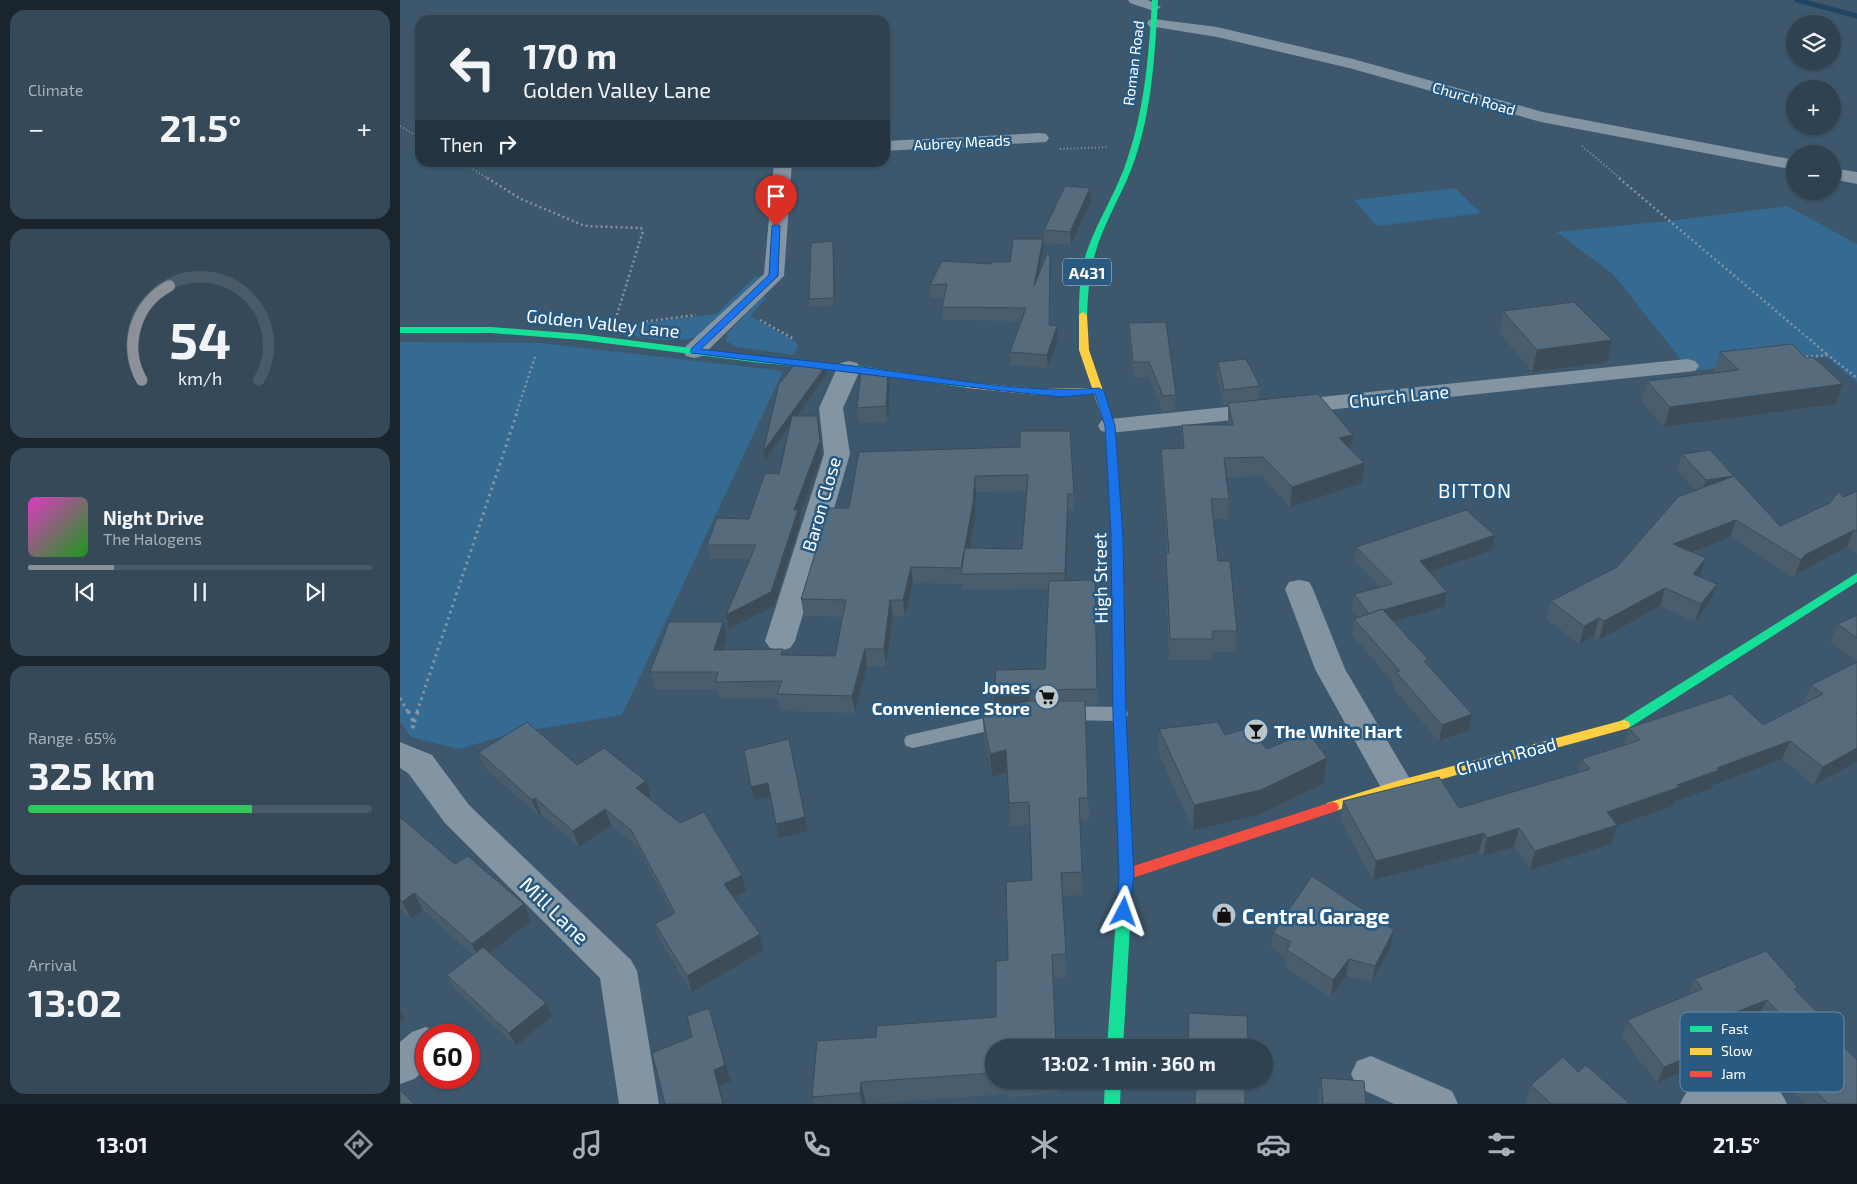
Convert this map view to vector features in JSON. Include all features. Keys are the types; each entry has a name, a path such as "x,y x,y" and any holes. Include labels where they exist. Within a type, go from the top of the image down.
{"main road":[{"name":"Roman Road","path":"1141,122 1151,63 1154,10"},
{"name":"High Street","path":"1116,1039 1126,874 1119,714 1117,535 1110,426 1084,350 1083,292 1093,246 1134,149 1141,122"},
{"name":"Golden Valley Lane","path":"400,330 503,329 1062,394 1099,391"},
{"name":"Church Road","path":"1126,874 1397,786 1626,724 1857,578"},
{"path":"1112,1104 1113,1089"}],"street":[{"name":"Church Road","path":"1135,0 1154,10 1217,32 1353,64 1541,117 1786,164"},
{"name":"Aubrey Meads","path":"890,146 1040,139"},
{"path":"694,351 774,276 782,167"},
{"path":"1841,175 1857,178"},
{"name":"Church Lane","path":"1110,426 1687,366"},
{"name":"Baron Close","path":"780,641 837,454 831,408 849,368"},
{"path":"1299,590 1330,669 1397,786"},
{"name":"Mill Lane","path":"400,754 420,764 456,814 618,971 639,1104"},
{"path":"400,1066 415,1054"},
{"path":"1371,1074 1438,1104"},
{"path":"1700,1104 1714,1092"},
{"path":"1740,1092 1754,1094 1767,1104"}],"lane":[{"path":"1047,714 1119,714"},
{"path":"913,741 1020,718"}],"path":[{"path":"1541,117 1572,137 1857,378"},
{"path":"400,126 415,135"},
{"path":"1040,139 1134,149"},
{"path":"469,167 521,199 585,226 641,228 643,231 608,341"},
{"path":"414,722 540,343 550,335"},
{"path":"1800,357 1828,355"}],"shaded area":[{"path":"1455,188 1481,213 1377,226 1354,200"},
{"path":"1787,206 1857,244 1857,382 1827,357 1690,371 1614,275 1557,232 1669,221"},
{"path":"763,276 722,319 704,333 695,337 665,340 615,333 619,326 716,314 755,277"},
{"path":"763,296 767,297 750,316 795,341 798,347 793,355 737,347 726,341 727,334"},
{"path":"400,342 540,343 783,371 622,715 513,733 459,749 411,737 400,722"}],"building":[{"path":"1065,186 1090,188 1070,232 1044,230"},
{"path":"1013,239 1043,239 1034,286 1047,254 1050,255 1049,325 1057,326 1047,355 1010,352 1026,308 942,307 947,284 930,285 942,261 991,264 992,262 1010,262"},
{"path":"833,241 834,298 809,299 811,243"},
{"path":"1574,302 1612,340 1537,350 1503,311"},
{"path":"1166,322 1176,395 1163,396 1149,362 1133,362 1129,323"},
{"path":"1792,344 1806,358 1813,357 1843,384 1670,407 1647,381 1739,370 1720,352"},
{"path":"1246,359 1260,386 1224,390 1218,362"},
{"path":"794,365 825,367 763,452 779,384"},
{"path":"888,370 886,406 857,408 861,371"},
{"path":"1318,394 1353,435 1339,438 1364,463 1292,487 1263,457 1224,458 1229,499 1211,499 1218,561 1230,561 1237,631 1212,631 1213,639 1170,639 1166,553 1169,553 1161,449 1184,448 1182,425 1233,425 1228,403"},
{"path":"792,416 817,416 820,441 794,510 798,510 771,592 726,615 756,545 707,545 717,518 749,519 765,473 779,474"},
{"path":"1020,431 1070,431 1074,494 1068,494 1065,573 961,574 965,548 1022,549 1028,475 975,476 973,503 961,568 911,567 903,600 890,600 884,649 865,649 852,696 777,694 782,681 715,682 718,672 650,672 669,622 723,622 714,650 783,649 781,655 835,656 846,600 801,599 829,508 849,508 859,452 1020,447"},
{"path":"1710,450 1734,476 1706,480 1682,454"},
{"path":"1734,476 1780,526 1830,503 1838,492 1844,497 1857,491 1857,531 1854,530 1805,555 1801,560 1736,520 1673,544 1706,558 1693,574 1717,584 1701,604 1665,588 1604,621 1599,618 1584,626 1551,601 1617,567 1678,497"},
{"path":"1466,510 1495,535 1420,561 1447,592 1369,614 1354,594 1393,584 1356,547"},
{"path":"1095,580 1097,689 1029,690 994,697 996,670 1045,669 1049,581"},
{"path":"1382,609 1428,659 1424,661 1472,714 1442,725 1396,672 1400,671 1354,619"},
{"path":"1857,615 1857,638 1838,624"},
{"path":"1857,662 1857,748 1823,767 1790,741 1677,785 1680,787 1607,812 1617,825 1535,851 1519,828 1487,838 1484,833 1376,861 1343,801 1439,777 1459,808 1590,769 1581,759 1640,740 1629,728 1731,694 1763,725 1823,694 1811,685"},
{"path":"1029,701 1085,701 1088,798 1079,798 1082,872 1061,873 1066,954 1052,955 1056,1039 985,1039 985,1074 861,1082 860,1093 812,1097 817,1041 876,1037 877,1026 996,1017 996,961 1008,960 1006,882 1032,880 1029,802 1009,803 1006,750 990,754 982,712"},
{"path":"527,722 577,765 604,748 646,781 636,788 680,823 704,812 742,875 724,884 760,934 687,976 655,924 675,913 631,830 605,809 573,831 535,798 532,800 479,752"},
{"path":"1218,722 1225,735 1248,728 1267,749 1308,732 1327,758 1261,790 1194,805 1159,729"},
{"path":"789,739 805,817 776,824 768,783 751,787 744,750"},
{"path":"400,817 455,864 468,856 524,904 472,944 414,893 402,902 400,900"},
{"path":"1312,876 1394,930 1375,966 1349,959 1333,980 1287,950 1291,942 1273,933"},
{"path":"483,947 546,1003 509,1033 447,975"},
{"path":"1766,951 1798,987 1794,989 1817,1012 1778,1012 1767,1000 1736,1012 1680,1012 1680,1060 1664,1067 1627,1020 1702,989 1695,979"},
{"path":"709,1008 725,1065 714,1070 723,1104 665,1104 652,1053 692,1037 687,1016"},
{"path":"1189,1013 1247,1016 1248,1039 1188,1039"},
{"path":"1844,1047 1857,1060 1857,1104 1828,1104 1817,1092 1844,1092"},
{"path":"1563,1057 1578,1072 1586,1065 1630,1104 1551,1104 1531,1085"},
{"path":"1321,1078 1364,1081 1366,1104 1323,1104"},
{"path":"1196,1089 1245,1089 1245,1104 1195,1104"},
{"path":"400,1090 414,1104 400,1104"}],"waterway":[{"path":"1797,0 1857,16"}],"traffic: fast":[{"path":"1083,315 1083,297 1088,261 1098,233 1128,168 1142,118 1148,79 1155,0"},
{"path":"400,330 491,330 581,337 761,360 859,369 968,385"},
{"path":"1624,725 1857,577"},
{"path":"1116,1039 1126,874 1119,714 1118,605"},
{"path":"1112,1104 1113,1089"}],"traffic: slow":[{"path":"1083,315 1084,350 1110,426 1117,535 1118,605"},
{"path":"968,385 1039,392 1099,391"},
{"path":"1332,807 1397,786 1624,725"}],"traffic: jam":[{"path":"1126,874 1332,807"}],"place":[{"name":"Jones Convenience Store","path":"1047,697"},
{"name":"The White Hart","path":"1256,731"},
{"name":"Central Garage","path":"1224,915"}],"district":[{"name":"BITTON","path":"1475,490"}],"route":[{"path":"776,226 774,276 694,351 788,363 849,368 994,388 1062,394 1099,391 1110,426 1117,535 1119,714 1126,874 1124,912"}]}
